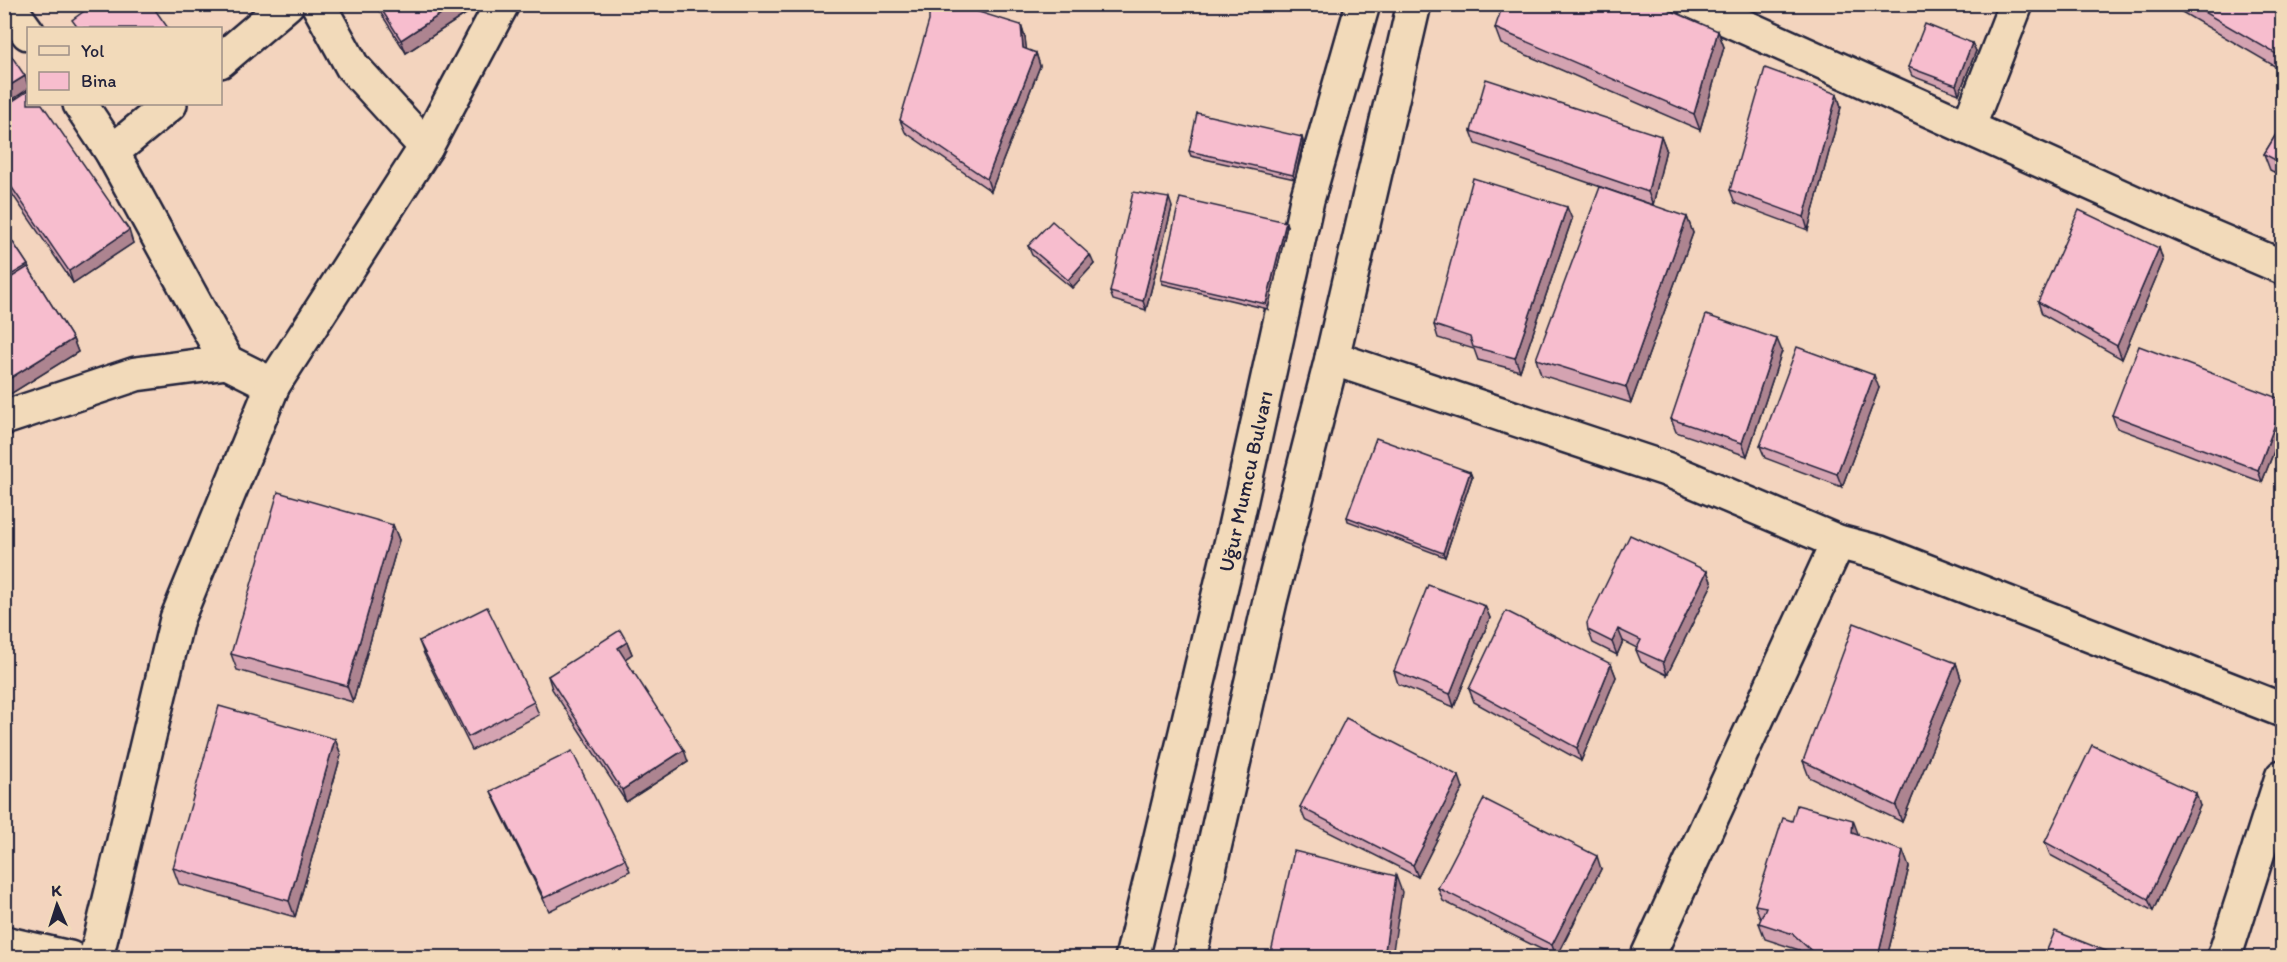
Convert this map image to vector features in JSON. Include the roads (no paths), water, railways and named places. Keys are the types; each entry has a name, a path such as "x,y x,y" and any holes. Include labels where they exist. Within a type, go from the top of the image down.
{"main road":[{"path":"7,4 27,32"},
{"path":"222,59 286,4"},
{"path":"318,4 352,66 426,147"},
{"path":"96,957 177,619 273,386 426,147 502,4"},
{"name":"Uğur Mumcu Bulvarı","path":"1132,957 1235,524 1307,200 1363,4"},
{"path":"1189,957 1270,601 1332,358 1414,4"},
{"path":"1694,4 2283,267"},
{"path":"1968,128 2016,4"},
{"path":"81,105 112,152 227,362 273,386"},
{"path":"112,152 169,105"},
{"path":"1332,358 1666,469 1838,542 1880,553 2283,710"},
{"path":"4,418 136,374 227,362"},
{"path":"1647,957 1838,542"},
{"path":"2224,957 2283,777"},
{"path":"4,943 70,957"}]}
